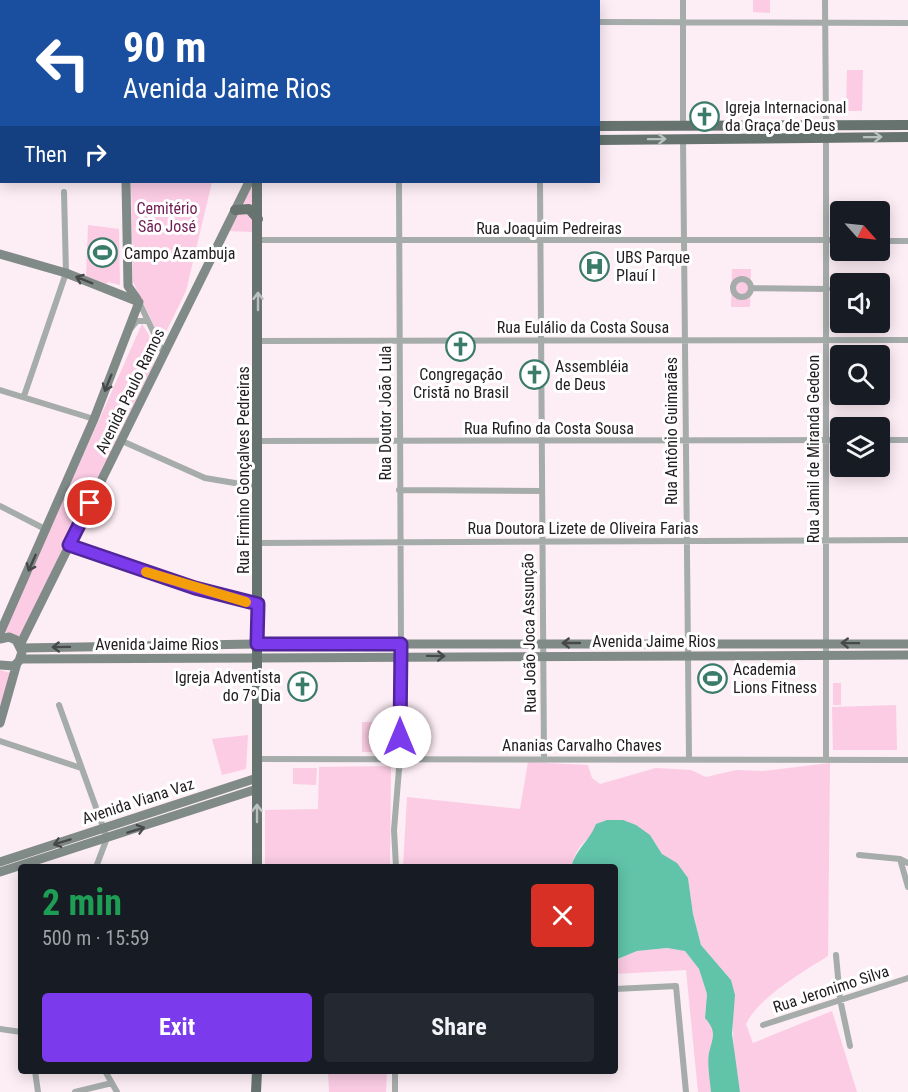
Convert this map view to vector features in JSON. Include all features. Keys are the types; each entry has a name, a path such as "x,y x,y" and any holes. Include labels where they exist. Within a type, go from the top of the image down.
{"main road":[{"path":"894,125 894,137"},
{"path":"600,126 908,125"},
{"path":"600,140 908,137"},
{"name":"Rua Firmino Gonçalves Pedreiras","path":"257,183 257,864"},
{"path":"235,210 249,209 258,219"},
{"path":"256,1074 256,1092"}],"street":[{"path":"683,0 683,126"},
{"path":"825,0 826,126"},
{"path":"600,22 908,23"},
{"name":"Rua Jamil de Miranda Gedeon","path":"826,138 828,642 826,759"},
{"name":"Rua Antônio Guimarães","path":"683,139 684,441 689,759"},
{"path":"126,183 128,286 139,302 164,354"},
{"name":"Avenida Paulo Ramos","path":"21,646 248,183"},
{"name":"Rua Doutor João Lula","path":"399,183 398,441 401,644"},
{"name":"Rua João Joca Assunção","path":"540,183 543,341 541,442 544,760"},
{"path":"24,396 66,273 64,192"},
{"name":"Rua Joaquim Pedreiras","path":"258,240 399,242 830,240"},
{"path":"890,241 908,241"},
{"path":"0,254 66,273 139,302"},
{"path":"751,288 827,289"},
{"path":"130,329 139,302"},
{"name":"Avenida Paulo Ramos","path":"0,633 3,618 47,530 130,329 137,321 148,321"},
{"name":"Rua Eulálio da Costa Sousa","path":"258,341 908,340"},
{"path":"0,390 94,419"},
{"name":"Rua Rufino da Costa Sousa","path":"257,441 827,440"},
{"path":"890,440 908,440"},
{"path":"122,441 205,478 258,487"},
{"path":"399,490 542,491"},
{"path":"0,506 47,530"},
{"name":"Rua Doutora Lizete de Oliveira Farias","path":"258,543 908,540"},
{"path":"69,545 205,591 258,604"},
{"name":"Avenida Jaime Rios","path":"0,639 12,638 21,646 104,647 687,642 908,644"},
{"path":"396,864 394,830 400,757 401,644"},
{"path":"330,657 331,645"},
{"path":"476,645 476,657"},
{"path":"0,723 19,661 21,646"},
{"path":"182,646 182,658"},
{"path":"104,647 104,659"},
{"name":"Avenida Jaime Rios","path":"0,665 9,667 19,661 182,658 908,655"},
{"path":"59,705 106,834 97,864"},
{"path":"0,741 81,768"},
{"name":"Ananias Carvalho Chaves","path":"257,759 400,757 544,760 908,760"},
{"name":"Avenida Viana Vaz","path":"106,834 166,808 257,783"},
{"name":"Avenida Viana Vaz","path":"0,862 31,857 106,834 170,819 257,783"},
{"path":"166,808 170,819"},
{"path":"859,855 900,859 908,863"},
{"name":"Avenida Viana Vaz","path":"0,872 31,857"},
{"path":"900,859 908,887"},
{"path":"836,955 840,999 850,1046"},
{"name":"Rua Jeronimo Silva","path":"763,1025 908,978"},
{"path":"618,989 676,986 686,1092"},
{"path":"0,1029 18,1032"},
{"path":"35,1074 38,1092"},
{"path":"107,1074 117,1092"},
{"path":"395,1074 395,1092"},
{"path":"75,1092 112,1083"}],"green space":[{"path":"753,0 770,0 770,13 753,12"},
{"path":"847,70 863,70 862,111 846,111"},
{"name":"Cemitério São José","path":"131,183 212,183 186,291 163,338 159,336 133,282"},
{"path":"252,183 253,183 254,232 228,231"},
{"name":"Campo Azambuja","path":"88,225 119,229 120,285 108,282 107,284 86,276"},
{"path":"732,269 751,269 750,307 731,307"},
{"path":"142,324 155,345 155,361 75,526 66,540 22,641 4,632"},
{"path":"0,670 11,673 0,706"},
{"path":"833,683 841,683 841,705 833,705"},
{"path":"896,705 897,750 833,750 832,707"},
{"path":"362,722 393,722 393,752 362,752"},
{"path":"248,735 246,769 222,775 212,739"},
{"path":"528,762 588,765 592,778 600,784 656,768 691,770 706,777 736,770 763,771 830,763 828,956 771,995 752,1014 746,1024 753,1043 832,1011 857,1092 740,1092 734,1058 731,980 701,945 693,914 688,878 676,863 662,854 650,835 601,833 592,836 584,842 572,864 403,864 407,797 520,809"},
{"path":"391,766 390,864 265,864 265,810 318,809 319,767"},
{"path":"293,768 317,768 316,785 293,784"},
{"path":"667,948 685,951 699,969 707,994 705,1017 716,1036 709,1054 711,1092 698,1092 686,970 618,974 618,959 637,951"},
{"path":"328,1074 387,1074 386,1092 329,1092"}],"shaded area":[{"path":"607,820 623,820 636,825 650,835 662,854 677,863 688,878 693,914 701,945 731,980 735,995 732,1034 740,1092 711,1092 708,1057 713,1034 705,1018 707,994 699,969 685,951 667,948 637,951 618,959 618,864 572,864 596,824"}],"slow traffic":[{"path":"146,572 246,602"}],"place":[{"name":"Igreja Internacional da Graça de Deus","path":"704,116"},
{"name":"Campo Azambuja","path":"103,253"},
{"name":"UBS Parque PIauí I","path":"595,266"},
{"name":"Congregação Cristã no Brasil","path":"461,346"},
{"name":"Assembléia de Deus","path":"534,375"},
{"name":"Academia Lions Fitness","path":"712,678"},
{"name":"Igreja Adventista do 7º Dia","path":"302,686"}],"route":[{"path":"90,503 69,545 195,588 258,604 257,644 401,644 400,737"}]}
